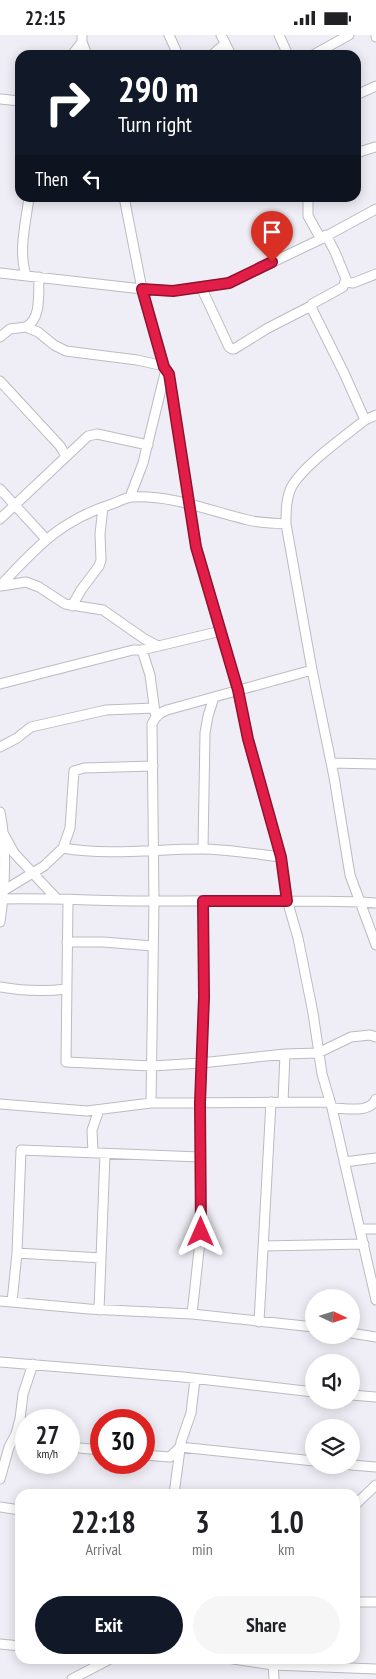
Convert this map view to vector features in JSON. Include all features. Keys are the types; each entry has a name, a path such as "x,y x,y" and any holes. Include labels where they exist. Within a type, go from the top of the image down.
{"street":[{"path":"169,35 176,50"},
{"path":"279,35 286,50"},
{"path":"322,50 349,35"},
{"path":"75,50 82,38"},
{"path":"82,38 86,50"},
{"path":"215,50 223,39"},
{"path":"361,93 376,86"},
{"path":"0,99 15,100"},
{"path":"361,151 375,147"},
{"path":"26,275 23,257 28,202"},
{"path":"125,202 142,289 165,368 169,374 196,547 238,690 248,739 281,857 287,901 298,938 313,1013 318,1053 376,1300"},
{"path":"201,287 229,347 232,349 268,328 311,307 314,303 343,287 346,279 335,252 308,216 302,202"},
{"path":"308,202 308,216"},
{"path":"0,273 173,291 229,283 324,237 376,209"},
{"path":"346,282 353,283 376,274"},
{"path":"0,337 10,329 30,325 37,311 39,277"},
{"path":"311,307 365,419"},
{"path":"26,327 38,332 54,345 66,351 138,360 165,368"},
{"path":"130,497 141,470 148,445 165,368"},
{"path":"0,381 60,446 66,456"},
{"path":"376,415 365,419 304,471 292,486 286,512 286,524 312,670 332,763 350,875 376,945"},
{"path":"0,519 85,438 97,434 148,445"},
{"path":"0,489 46,539"},
{"path":"0,586 46,539 69,522 130,497 147,497 190,504 248,520 286,524"},
{"path":"72,606 99,566 101,560 100,534 103,507"},
{"path":"0,586 19,582 32,584 72,606 103,610 142,638 158,646"},
{"path":"0,684 134,650 142,650 221,631"},
{"path":"142,650 150,675 155,713 152,724 154,901 151,1103"},
{"path":"0,747 17,738 31,727 106,710 161,712 312,670"},
{"path":"203,849 205,733 214,697"},
{"path":"332,763 376,764"},
{"path":"3,895 44,866 63,848 70,828 74,771 84,768 152,767"},
{"path":"0,812 3,895 0,922"},
{"path":"2,831 14,853 58,899"},
{"path":"63,848 94,852 203,849 281,857"},
{"path":"3,895 68,900 376,903"},
{"path":"68,900 66,1061 152,1066 201,1063 285,1054 318,1053 351,1037 370,1035 376,1037"},
{"path":"192,1314 201,1232 200,1103 204,997 203,901"},
{"path":"67,942 153,947"},
{"path":"0,987 26,991 67,989"},
{"path":"283,1102 285,1054"},
{"path":"0,1104 87,1111 151,1103 283,1102 367,1108 373,1105 376,1099"},
{"path":"260,1322 271,1102"},
{"path":"93,1153 92,1130 99,1110"},
{"path":"12,1302 17,1253 21,1150 200,1157"},
{"path":"99,1310 105,1154"},
{"path":"344,1162 376,1158"},
{"path":"360,1229 376,1229"},
{"path":"263,1246 364,1244"},
{"path":"17,1253 101,1257"},
{"path":"0,1301 99,1310 192,1314 305,1326"},
{"path":"360,1334 376,1337"},
{"path":"0,1362 195,1379 305,1391"},
{"path":"21,1409 23,1394 33,1364"},
{"path":"175,1489 180,1447 191,1413 195,1379"},
{"path":"360,1396 376,1397"},
{"path":"0,1479 9,1447 15,1436"},
{"path":"155,1456 170,1457 180,1447"},
{"path":"180,1447 305,1460"},
{"path":"360,1466 376,1467"},
{"path":"360,1500 376,1485"},
{"path":"0,1507 15,1509"},
{"path":"360,1603 376,1603"},
{"path":"0,1644 15,1646"},
{"path":"72,1679 100,1664"},
{"path":"273,1664 274,1679"},
{"path":"302,1664 376,1669"}],"route":[{"path":"201,1232 200,1103 204,997 203,901 287,901 281,857 248,739 238,690 220,624 196,547 169,374 164,367 142,289 173,291 229,283 272,262"}]}
